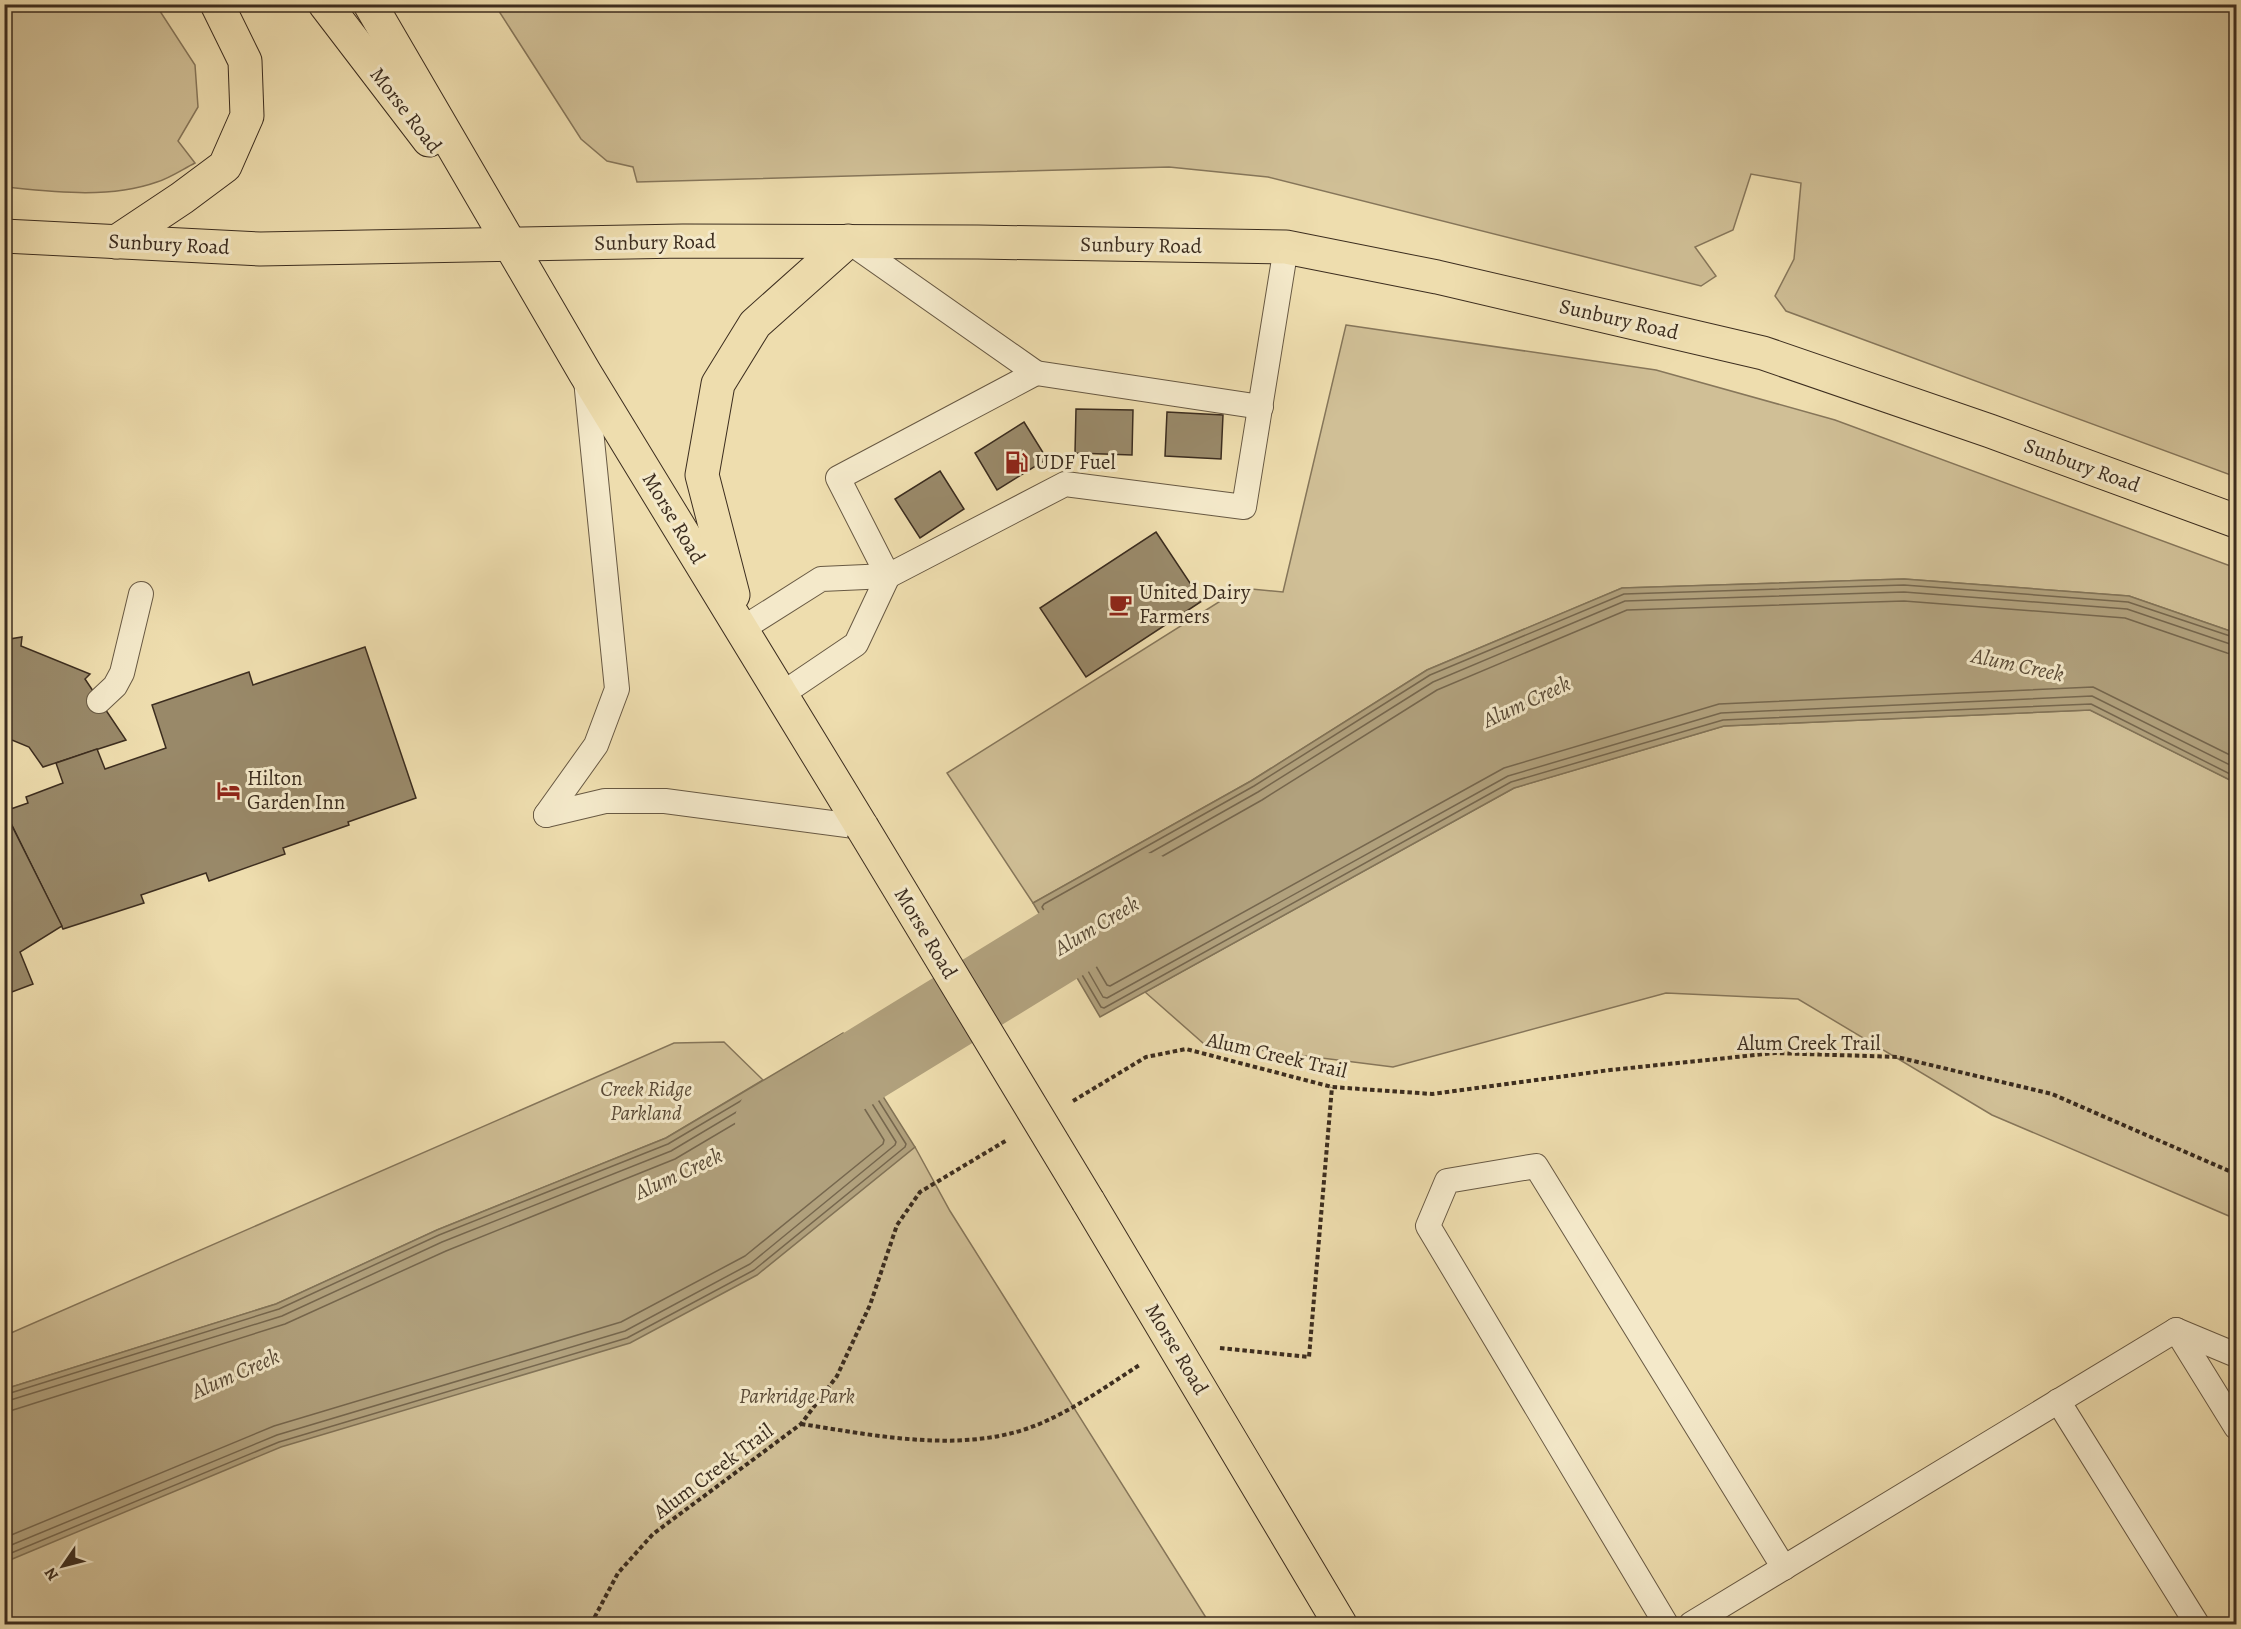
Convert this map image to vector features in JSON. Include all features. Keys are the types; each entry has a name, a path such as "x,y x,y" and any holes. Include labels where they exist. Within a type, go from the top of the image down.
{"main road":[{"path":"116,242 225,166 247,116 245,61 217,4"},
{"name":"Morse Road","path":"325,4 509,244"},
{"name":"Morse Road","path":"370,4 585,373 742,628 1174,1343 1340,1624"},
{"name":"Sunbury Road","path":"4,236 260,249 660,241 848,241 1286,247 1437,277 1763,353 1990,431 2236,521"},
{"path":"742,628 702,475 718,384 755,324 848,241"}],"lane":[{"path":"848,241 1036,373 1261,406"},
{"path":"742,628 821,579 888,576 1065,484 1244,507 1286,247"},
{"path":"585,373 617,689 596,745 546,815 605,801 665,801 862,827"},
{"path":"888,576 838,478 1036,373"},
{"path":"782,694 856,644 888,576"},
{"path":"99,701 116,686 122,673 141,594"},
{"path":"1666,1624 1428,1226 1447,1182 1536,1166 1784,1568"},
{"path":"2176,1330 2236,1355"},
{"path":"1691,1624 2176,1330"},
{"path":"2176,1330 2236,1427"},
{"path":"2058,1401 2197,1624"}],"path":[{"name":"Alum Creek Trail","path":"1064,1106 1146,1057 1186,1049 1332,1088 1432,1094 1610,1070 1774,1053 1897,1058 2052,1094 2236,1174"},
{"path":"801,1424 928,1441 997,1437 1045,1422 1174,1343 1309,1357 1332,1088"},
{"name":"Alum Creek Trail","path":"591,1624 618,1573 653,1534 801,1424 837,1376 870,1305 897,1225 920,1192 1012,1137"}],"green space":[{"path":"4,5 156,5 195,65 198,107 178,141 195,163 162,180 120,191 81,193 5,187"},
{"path":"495,5 2236,5 2236,477 1786,311 1775,296 1794,259 1801,183 1751,174 1733,230 1695,247 1716,276 1701,286 1268,177 1169,167 637,182 633,167 607,161 581,139"},
{"path":"1346,325 1656,370 1835,420 2236,568 2236,633 2129,596 1904,579 1622,588 1427,670 1251,781 1033,903 947,773 1241,588 1283,592"},
{"path":"2090,710 2236,783 2236,1219 1992,1115 1798,999 1666,993 1393,1067 1203,1043 1145,992 1514,788 1724,726"},
{"name":"Creek Ridge Parkland","path":"724,1042 763,1080 666,1138 437,1230 276,1304 5,1389 4,1336 674,1043"},
{"name":"Parkridge Park","path":"915,1147 950,1211 1210,1624 5,1624 5,1484 747,1168"}],"water":[{"path":"1904,579 2129,596 2236,633 2236,783 2090,710 1724,726 1514,788 1100,1017 1033,903 1251,781 1427,670 1622,588"},
{"path":"843,1033 915,1147 757,1275 630,1343 281,1447 5,1562 5,1389 276,1304 437,1230 666,1138"}],"building":[{"path":"1076,409 1133,410 1132,455 1075,453"},
{"path":"1167,412 1223,415 1221,459 1165,456"},
{"path":"1024,422 1047,459 997,490 975,453"},
{"path":"940,471 964,509 920,538 895,499"},
{"name":"United Dairy Farmers","path":"1156,532 1202,601 1086,677 1040,608"},
{"path":"22,637 21,646 90,674 85,679 126,740 43,767 29,747 12,740 4,741 4,640"},
{"name":"Hilton Garden Inn","path":"365,647 416,798 283,848 285,854 209,881 206,873 141,895 144,903 63,929 5,811 28,803 26,797 63,783 56,763 97,749 105,769 166,748 152,705 249,672 253,685"},
{"path":"4,810 62,926 20,952 33,984 4,995"}],"waterway":[{"name":"Alum Creek","path":"773,1121 1147,891"}],"place":[{"name":"UDF Fuel","path":"1017,462"},
{"name":"United Dairy Farmers","path":"1121,604"},
{"name":"Hilton Garden Inn","path":"229,790"}]}
